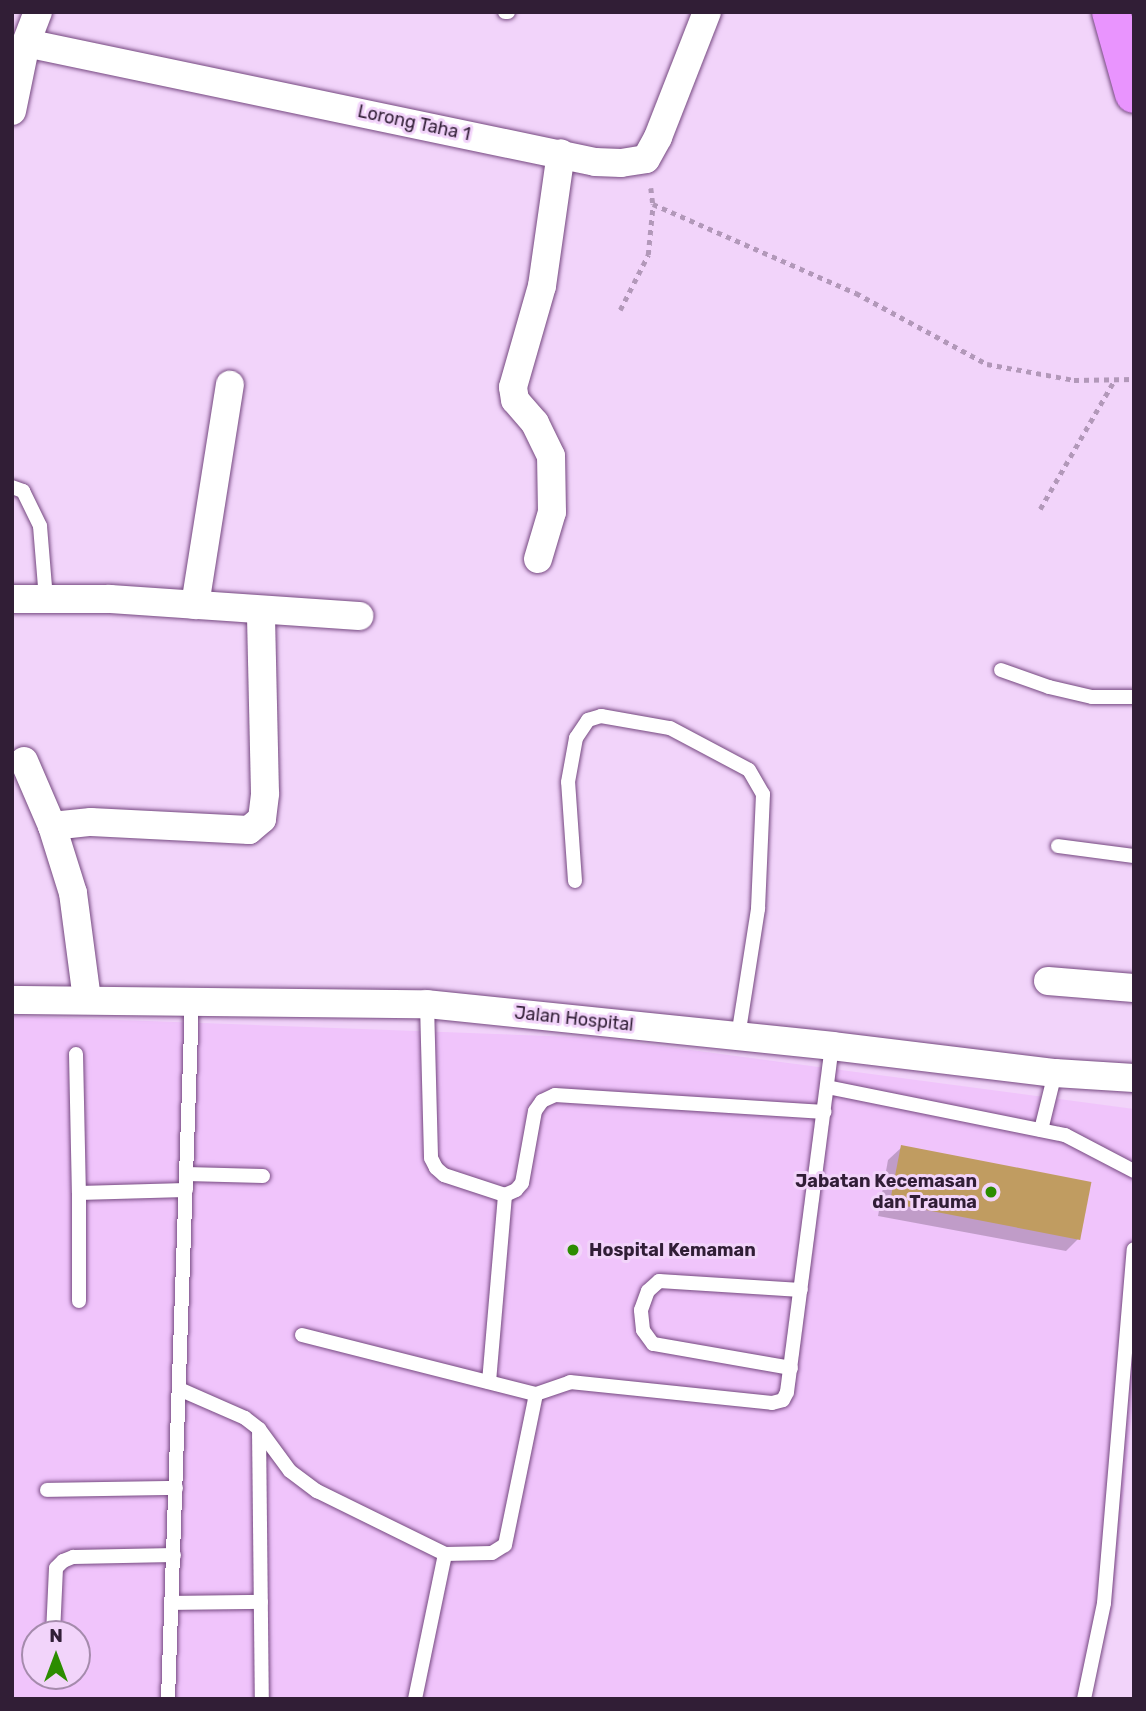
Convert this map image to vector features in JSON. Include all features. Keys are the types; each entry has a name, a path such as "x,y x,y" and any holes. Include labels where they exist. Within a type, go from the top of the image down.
{"highway":[{"path":"1111,12 1134,94"}],"street":[{"path":"13,108 26,43 38,12"},
{"path":"646,159 658,138 708,12"},
{"name":"Lorong Taha 1","path":"26,43 596,162 646,159"},
{"path":"538,559 552,512 551,456 535,423 515,400 513,387 542,286 561,153"},
{"path":"195,606 230,385"},
{"path":"12,599 110,599 359,616"},
{"path":"52,826 91,822 249,830 262,819 265,793 261,610"},
{"path":"24,761 52,826 73,893 87,1000"},
{"path":"1048,981 1134,988"},
{"name":"Jalan Hospital","path":"12,1000 427,1004 832,1045 1055,1073 1134,1078"}],"lane":[{"path":"12,487 23,491 40,526 46,599"},
{"path":"1001,670 1049,687 1092,697 1134,697"},
{"path":"575,881 568,782 576,738 588,720 601,716 670,728 749,770 763,794 759,883 738,1036"},
{"path":"1058,846 1134,856"},
{"path":"168,1699 192,1000"},
{"path":"427,1004 431,1158 436,1168 444,1175 505,1195 516,1191 522,1183 535,1111 542,1101 555,1096 824,1112"},
{"path":"302,1335 536,1394 570,1382 772,1403 783,1400 787,1392 832,1045"},
{"path":"76,1054 79,1301"},
{"path":"1041,1130 1055,1073"},
{"path":"827,1087 1065,1135 1134,1171"},
{"path":"186,1174 263,1176"},
{"path":"79,1193 186,1191"},
{"path":"489,1382 505,1195"},
{"path":"1084,1699 1104,1603 1130,1328 1134,1249"},
{"path":"790,1368 653,1344 643,1330 641,1310 648,1291 659,1281 801,1290"},
{"path":"179,1389 230,1410 259,1429 290,1471 317,1491 445,1554 492,1553 505,1545 536,1394"},
{"path":"259,1429 262,1699"},
{"path":"47,1490 176,1488"},
{"path":"415,1699 445,1554"},
{"path":"53,1620 55,1568 63,1561 73,1557 174,1555"},
{"path":"173,1603 261,1602"}],"path":[{"path":"620,310 648,255 653,204 646,159"},
{"path":"653,204 856,293 987,364 1074,380 1134,379"},
{"path":"1040,509 1115,379"}],"shaded area":[{"name":"Hospital Kemaman","path":"12,1016 601,1038 1134,1109 1134,1392 1111,1616 1087,1699 12,1699"}],"building":[{"name":"Jabatan Kecemasan dan Trauma","path":"901,1145 1091,1182 1080,1240 890,1203"}],"place":[{"name":"Jabatan Kecemasan dan Trauma","path":"991,1192"},
{"name":"Hospital Kemaman","path":"573,1250"}]}
